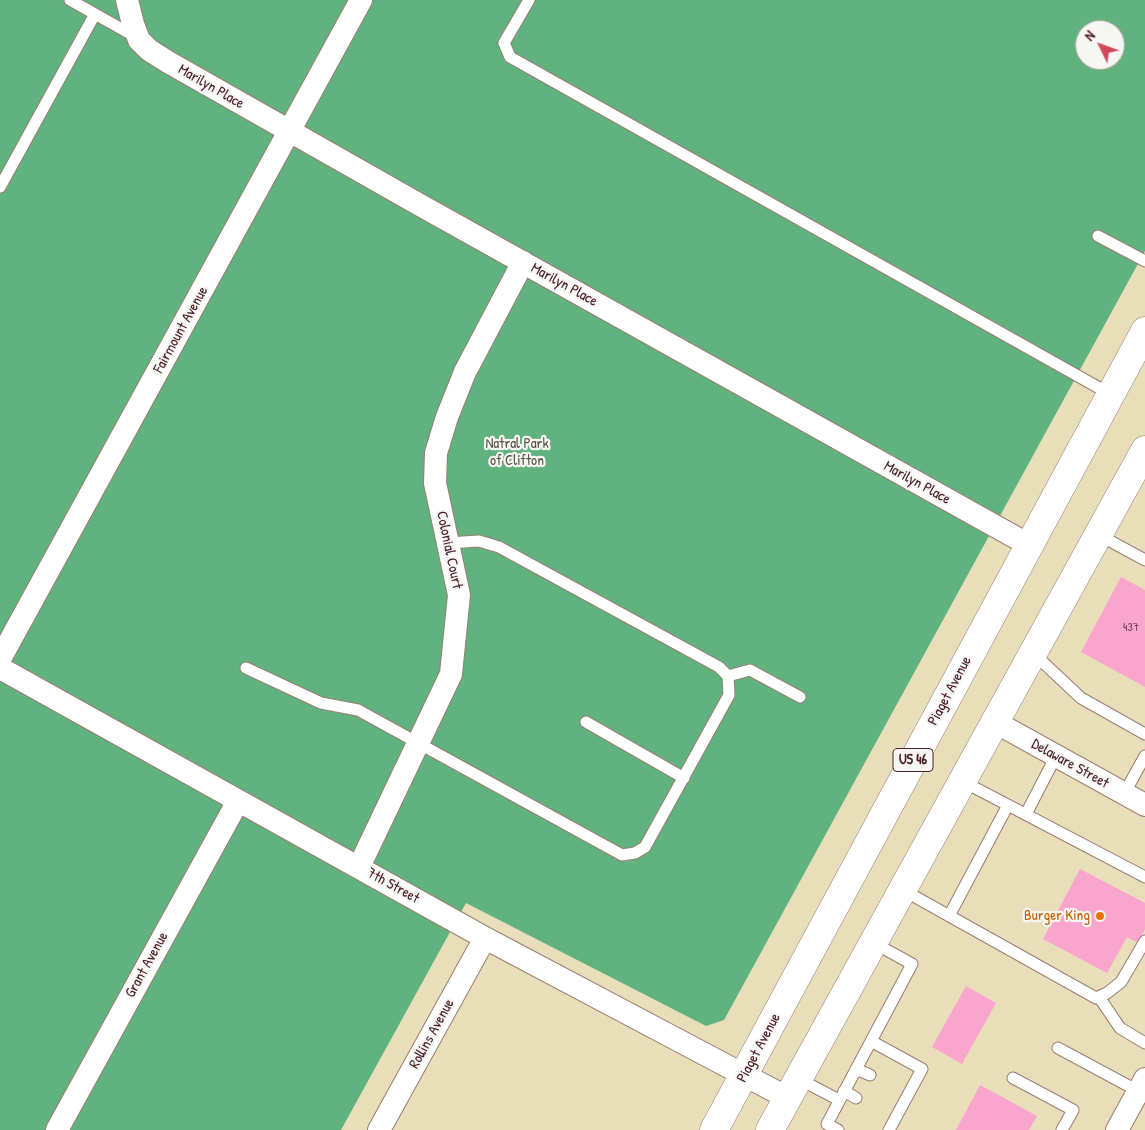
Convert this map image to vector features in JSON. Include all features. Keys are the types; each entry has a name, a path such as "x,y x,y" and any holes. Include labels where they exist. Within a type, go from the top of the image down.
{"highway":[{"name":"Piaget Avenue","path":"717,1129 744,1075 1145,331"},
{"path":"770,1130 1145,450"}],"street":[{"path":"127,0 139,40"},
{"name":"Fairmount Avenue","path":"0,659 361,0"},
{"name":"Marilyn Place","path":"139,40 149,50 168,62 1029,545"},
{"name":"Colonial Court","path":"359,867 451,674 459,595 435,483 436,453 447,417 465,372 523,262"},
{"name":"7th Street","path":"0,668 485,938 744,1075 794,1088"},
{"name":"Delaware Street","path":"995,722 1145,805"},
{"name":"Grant Avenue","path":"57,1130 238,801"},
{"name":"Rollins Avenue","path":"379,1130 485,938"},
{"path":"1117,1130 1142,1085"}],"lane":[{"path":"70,0 139,40"},
{"path":"529,0 504,43 510,57 1110,394"},
{"path":"0,187 95,14"},
{"path":"1098,236 1145,261"},
{"path":"1098,536 1145,560"},
{"path":"246,668 320,703 358,710 622,855 645,847 729,695 728,676 719,667 499,547 479,541 448,543"},
{"path":"1033,653 1081,698 1145,734"},
{"path":"728,676 750,670 800,696"},
{"path":"586,722 684,778"},
{"path":"1026,814 1056,756"},
{"path":"1124,794 1145,756"},
{"path":"962,781 1145,877"},
{"path":"949,916 1008,805"},
{"path":"903,890 1096,998 1107,993 1121,982 1145,941"},
{"path":"838,1130 827,1124 912,964 874,943"},
{"path":"1099,997 1120,1028 1145,1043"},
{"path":"871,1041 922,1069 904,1093 891,1117 889,1130"},
{"path":"1058,1048 1142,1085"},
{"path":"856,1068 870,1075"},
{"path":"1013,1078 1073,1110 1062,1130"},
{"path":"794,1088 856,1098"}],"green space":[{"name":"Natral Park of Clifton","path":"0,0 1145,0 1145,251 724,1020 706,1026 466,903 341,1130 0,1130"}],"building":[{"path":"1121,577 1145,590 1145,687 1081,652"},
{"name":"Burger King","path":"1080,869 1145,903 1145,929 1138,943 1127,937 1107,973 1043,939"},
{"path":"966,986 996,1003 962,1064 932,1047"},
{"path":"980,1085 1037,1116 1029,1130 956,1130"}],"place":[{"name":"Burger King","path":"1100,916"}]}
